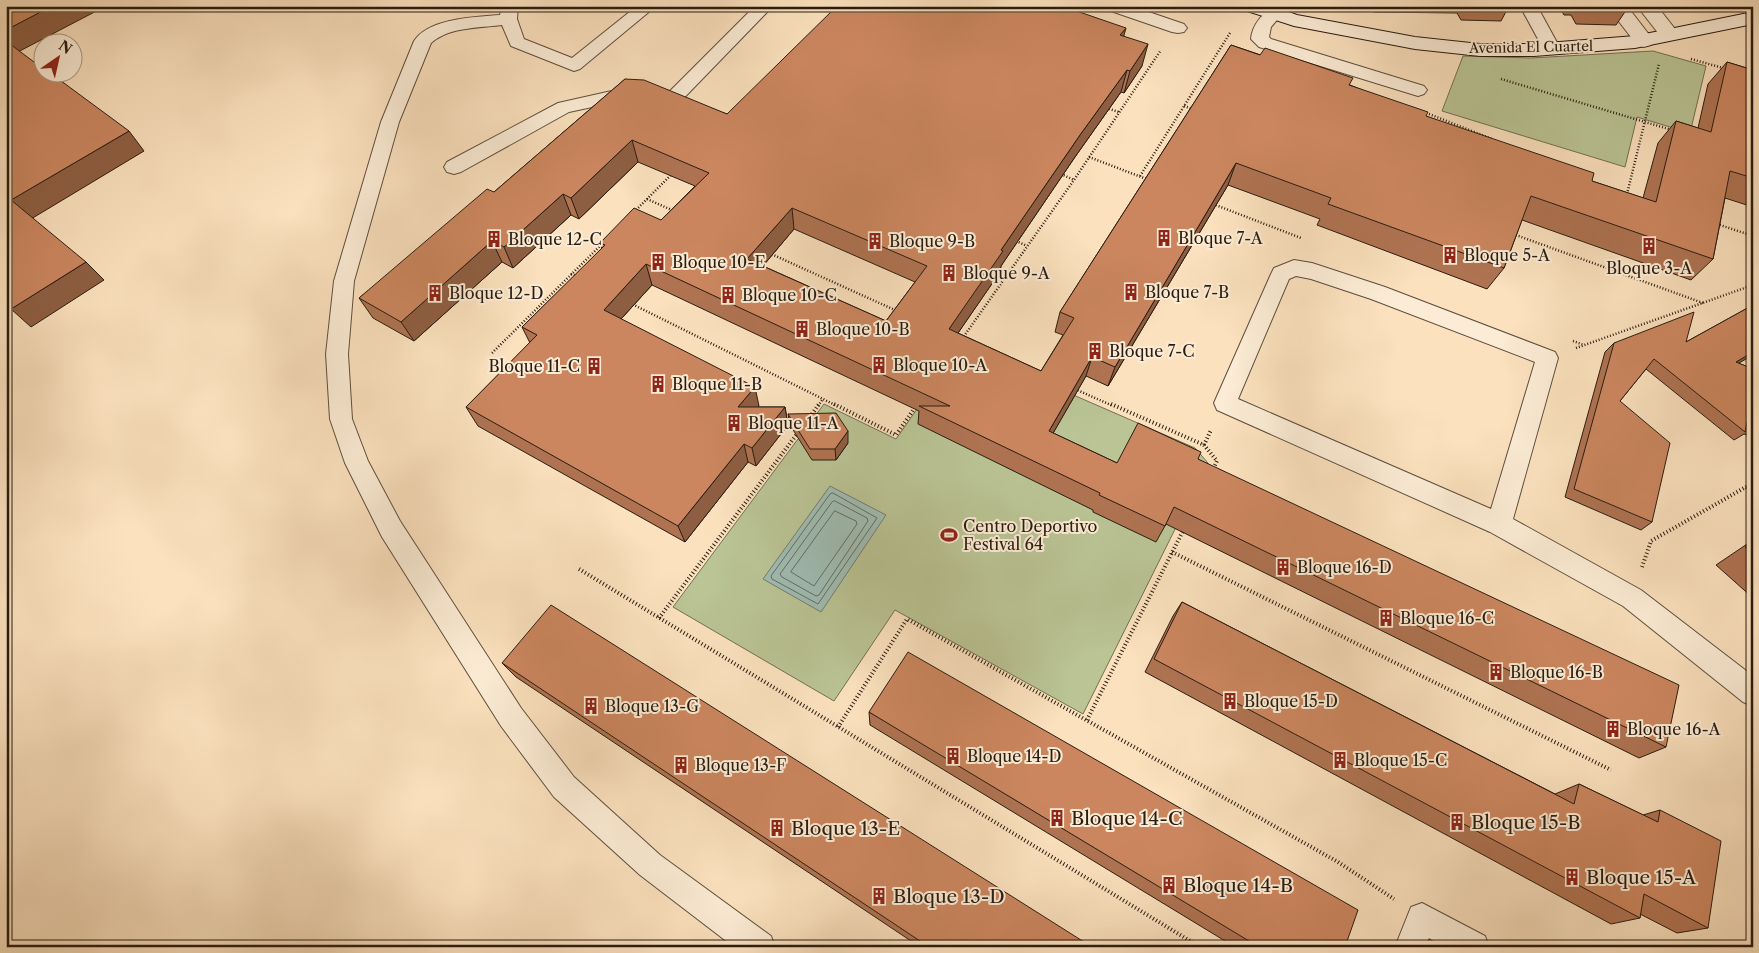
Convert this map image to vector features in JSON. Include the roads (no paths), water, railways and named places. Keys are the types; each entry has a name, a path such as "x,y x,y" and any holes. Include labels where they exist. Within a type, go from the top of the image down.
{"main road":[{"name":"Avenida El Cuartel","path":"1251,6 1303,22 1440,46 1480,50 1551,48 1644,40 1753,18"},
{"path":"1617,6 1644,40"},
{"path":"1647,6 1669,34"}],"lane":[{"path":"648,6 574,65 517,42 509,13 441,29 433,32 423,41 390,122 344,281 337,354 341,419 356,463 392,530 511,717 564,787 650,865 760,947"},
{"path":"454,167 564,107 634,92 674,98 765,6"},
{"path":"1114,6 1178,28"},
{"path":"1528,6 1551,48"},
{"path":"1274,14 1265,23 1260,35 1260,39 1265,43 1418,90"},
{"path":"1499,524 1547,358 1312,271 1294,268 1281,274 1224,403 1499,524 1632,598 1753,692"},
{"path":"1410,947 1422,918 1474,947"}],"water":[{"path":"830,486 886,515 821,612 763,579"}],"place":[{"name":"Bloque 7-A","path":"1164,238"},
{"name":"Bloque 12-C","path":"494,239"},
{"name":"Bloque 9-B","path":"875,241"},
{"name":"Bloque 3-A","path":"1649,246"},
{"name":"Bloque 5-A","path":"1450,255"},
{"name":"Bloque 10-E","path":"658,262"},
{"name":"Bloque 9-A","path":"949,273"},
{"name":"Bloque 7-B","path":"1131,292"},
{"name":"Bloque 12-D","path":"435,293"},
{"name":"Bloque 10-C","path":"728,295"},
{"name":"Bloque 10-B","path":"802,329"},
{"name":"Bloque 7-C","path":"1095,351"},
{"name":"Bloque 10-A","path":"879,365"},
{"name":"Bloque 11-C","path":"594,366"},
{"name":"Bloque 11-B","path":"658,384"},
{"name":"Bloque 11-A","path":"734,423"},
{"name":"Centro Deportivo Festival 64","path":"949,535"},
{"name":"Bloque 16-D","path":"1283,567"},
{"name":"Bloque 16-C","path":"1386,618"},
{"name":"Bloque 16-B","path":"1496,672"},
{"name":"Bloque 15-D","path":"1230,701"},
{"name":"Bloque 13-G","path":"591,706"},
{"name":"Bloque 16-A","path":"1613,729"},
{"name":"Bloque 14-D","path":"953,756"},
{"name":"Bloque 15-C","path":"1340,760"},
{"name":"Bloque 13-F","path":"681,765"},
{"name":"Bloque 14-C","path":"1057,818"},
{"name":"Bloque 15-B","path":"1457,822"},
{"name":"Bloque 13-E","path":"777,828"},
{"name":"Bloque 15-A","path":"1572,877"},
{"name":"Bloque 14-B","path":"1169,885"},
{"name":"Bloque 13-D","path":"879,896"}]}
